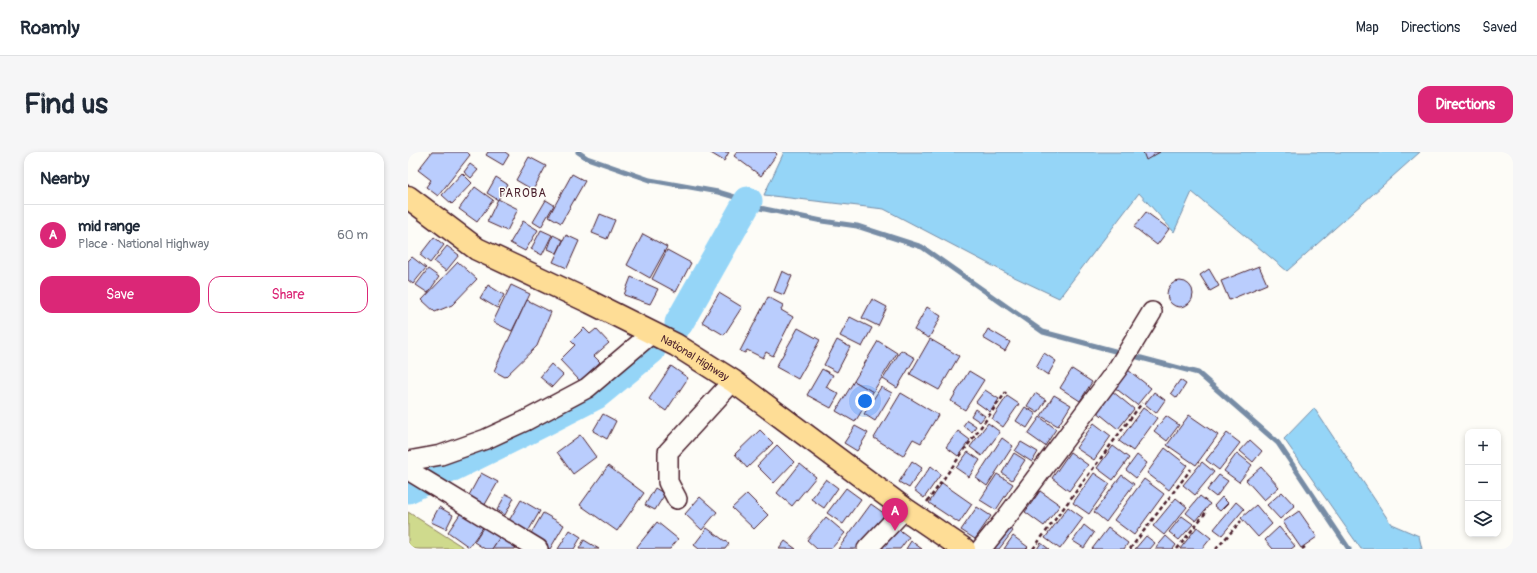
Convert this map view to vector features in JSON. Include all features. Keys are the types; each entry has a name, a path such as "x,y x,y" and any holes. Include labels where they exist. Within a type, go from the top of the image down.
{"main road":[{"name":"National Highway","path":"408,197 477,249 590,302 676,345 733,381 910,513 964,549"}],"street":[{"path":"981,549 1006,518 1118,368 1152,312"},
{"path":"408,461 441,455 486,439 525,421 587,388 652,333"},
{"path":"677,499 668,482 668,452 733,381"},
{"path":"408,470 538,549"},
{"path":"868,549 910,513"}],"path":[{"path":"910,513 1006,392"},
{"path":"1033,549 1142,403"},
{"path":"1130,549 1191,469"},
{"path":"1177,549 1207,511"},
{"path":"1216,549 1241,521"}],"green space":[{"path":"408,512 466,549 408,549"}],"water":[{"path":"784,152 1420,152 1287,271 1192,192 1174,232 1139,193 1059,298 1010,275 884,209 764,195"},
{"path":"1314,408 1391,524 1419,536 1422,549 1361,549 1284,439"}],"building":[{"path":"432,152 467,152 470,155 438,196 426,187 431,180 418,170"},
{"path":"488,152 505,152 509,155 503,165 486,155"},
{"path":"709,152 729,152 724,161"},
{"path":"737,152 775,152 777,154 761,176 734,156"},
{"path":"1143,152 1160,152 1146,160"},
{"path":"529,157 546,166 533,190 516,180"},
{"path":"470,164 478,170 471,178 464,172"},
{"path":"462,173 472,183 452,204 442,195"},
{"path":"572,174 585,181 561,223 549,216"},
{"path":"496,177 507,184 498,200 487,193"},
{"path":"475,187 493,200 477,222 459,209"},
{"path":"498,199 518,209 507,231 487,222"},
{"path":"546,200 554,205 541,227 533,222"},
{"path":"1146,212 1169,229 1157,245 1134,227"},
{"path":"600,214 615,220 607,239 592,233"},
{"path":"523,221 538,230 525,251 510,243"},
{"path":"541,230 552,235 542,255 531,249"},
{"path":"643,234 667,247 650,278 627,265"},
{"path":"553,235 563,240 557,253 548,249"},
{"path":"566,235 579,241 567,268 553,262"},
{"path":"434,237 444,245 430,263 420,255"},
{"path":"447,246 459,255 446,271 434,262"},
{"path":"667,250 691,263 676,292 652,279"},
{"path":"412,257 426,268 413,284 408,280 408,261"},
{"path":"458,262 477,279 452,305 435,312 422,300"},
{"path":"1259,266 1267,284 1229,300 1221,281"},
{"path":"428,269 439,277 428,293 416,285"},
{"path":"1209,269 1219,286 1210,291 1200,275"},
{"path":"782,271 792,276 784,295 774,291"},
{"path":"631,277 658,289 650,304 624,295"},
{"path":"1180,281 1189,285 1193,294 1189,303 1180,307 1171,303 1167,294 1171,285"},
{"path":"488,285 504,295 497,308 480,298"},
{"path":"511,285 530,294 512,331 493,322"},
{"path":"719,293 742,307 724,335 702,322"},
{"path":"768,297 783,305 781,310 793,317 773,356 766,352 763,358 747,350 745,353 740,351"},
{"path":"872,299 887,307 878,326 862,318"},
{"path":"527,300 551,312 537,346 505,377 494,371"},
{"path":"927,307 941,316 929,338 914,330"},
{"path":"850,317 872,328 862,347 840,336"},
{"path":"584,328 590,334 596,329 609,343 594,356 600,362 580,381 560,360 575,345 571,341"},
{"path":"798,328 820,340 798,379 776,367"},
{"path":"988,329 1010,342 1005,351 983,338"},
{"path":"930,339 959,356 939,390 910,374"},
{"path":"837,340 850,347 837,372 824,365"},
{"path":"878,341 897,353 873,392 854,381"},
{"path":"901,350 915,358 897,388 883,379"},
{"path":"1044,353 1056,361 1048,375 1036,367"},
{"path":"551,364 563,375 552,387 540,377"},
{"path":"671,366 688,378 666,411 649,399"},
{"path":"822,369 833,375 826,387 839,394 831,408 807,395"},
{"path":"1072,369 1092,382 1080,401 1060,388"},
{"path":"1128,370 1151,388 1137,405 1114,387"},
{"path":"969,371 984,380 965,410 951,401"},
{"path":"1180,380 1186,384 1177,398 1171,393"},
{"path":"854,381 873,392 855,422 836,411"},
{"path":"881,387 892,393 875,421 864,414"},
{"path":"985,390 999,399 990,412 976,402"},
{"path":"1112,391 1134,409 1118,429 1096,411"},
{"path":"1154,392 1165,400 1156,413 1145,404"},
{"path":"901,393 938,415 921,443 913,439 903,456 874,438"},
{"path":"1035,393 1046,400 1038,413 1027,406"},
{"path":"1054,395 1071,405 1058,426 1041,416"},
{"path":"1007,396 1019,404 1003,427 992,419"},
{"path":"1025,407 1036,414 1027,428 1016,421"},
{"path":"1143,408 1157,418 1133,451 1119,441"},
{"path":"975,409 985,416 980,422 971,416"},
{"path":"603,414 616,421 607,439 593,431"},
{"path":"1189,415 1218,435 1196,465 1167,445"},
{"path":"1166,416 1179,425 1167,441 1154,431"},
{"path":"1040,417 1056,429 1045,446 1028,434"},
{"path":"967,420 976,426 972,432 963,426"},
{"path":"988,423 1000,432 982,456 970,447"},
{"path":"1094,423 1111,436 1094,460 1076,448"},
{"path":"855,426 868,433 857,451 844,443"},
{"path":"760,430 773,443 747,468 735,454"},
{"path":"958,431 970,440 958,456 946,447"},
{"path":"1227,433 1240,443 1219,470 1206,460"},
{"path":"580,435 596,457 573,474 557,452"},
{"path":"1002,438 1013,446 987,486 976,478"},
{"path":"1250,440 1262,451 1253,462 1240,451"},
{"path":"1021,442 1038,452 1032,462 1015,451"},
{"path":"777,445 794,462 774,483 757,466"},
{"path":"1113,446 1129,458 1113,480 1097,468"},
{"path":"1165,448 1187,465 1169,490 1147,473"},
{"path":"968,452 980,460 969,477 956,468"},
{"path":"1070,452 1088,465 1069,491 1052,478"},
{"path":"1014,453 1025,460 1012,480 1002,473"},
{"path":"1237,453 1252,465 1239,482 1224,471"},
{"path":"1137,455 1147,463 1136,478 1126,470"},
{"path":"912,461 922,468 909,488 899,482"},
{"path":"1202,462 1214,472 1195,495 1183,485"},
{"path":"800,464 816,477 792,506 777,493"},
{"path":"608,466 644,493 617,531 580,505"},
{"path":"931,466 941,474 924,498 914,490"},
{"path":"1261,467 1279,487 1264,500 1246,480"},
{"path":"481,473 498,482 483,508 467,499"},
{"path":"1094,473 1110,484 1089,514 1073,503"},
{"path":"997,474 1013,484 996,510 980,500"},
{"path":"1122,475 1134,484 1106,522 1094,512"},
{"path":"1219,475 1228,481 1216,497 1207,490"},
{"path":"826,479 838,488 824,508 811,499"},
{"path":"1144,479 1164,494 1134,535 1114,520"},
{"path":"942,483 972,504 959,523 929,503"},
{"path":"655,488 665,494 655,510 645,505"},
{"path":"846,488 861,499 843,524 827,513"},
{"path":"1040,491 1060,505 1044,526 1025,512"},
{"path":"1282,492 1295,506 1280,519 1267,505"},
{"path":"506,494 514,498 505,515 497,510"},
{"path":"747,494 768,515 754,529 732,508"},
{"path":"1200,496 1210,504 1196,521 1186,513"},
{"path":"700,497 717,512 702,530 685,514"},
{"path":"1222,497 1228,503 1220,511 1214,506"},
{"path":"1176,498 1187,507 1164,535 1153,526"},
{"path":"521,500 540,511 526,535 507,524"},
{"path":"1236,502 1244,509 1222,535 1214,529"},
{"path":"871,504 885,514 858,549 838,549"},
{"path":"1256,505 1272,524 1258,537 1241,518"},
{"path":"439,507 453,515 446,529 431,522"},
{"path":"977,507 991,516 975,539 961,530"},
{"path":"1068,507 1083,518 1060,549 1045,538"},
{"path":"464,508 486,523 469,547 448,532"},
{"path":"1299,511 1317,537 1301,548 1283,522"},
{"path":"543,513 564,525 550,549 529,537"},
{"path":"1182,516 1193,524 1179,540 1169,532"},
{"path":"826,517 845,533 831,549 817,549 807,540"},
{"path":"657,522 678,539 670,549 636,548"},
{"path":"486,523 502,534 492,549 485,549 474,542"},
{"path":"1004,525 1013,531 999,549 989,549"},
{"path":"1084,525 1094,533 1084,548 1073,541"},
{"path":"894,526 909,537 900,549 876,549"},
{"path":"1197,527 1211,538 1202,549 1180,549"},
{"path":"1279,527 1295,546 1291,549 1273,549 1265,540"},
{"path":"707,528 729,544 725,549 699,549 694,545"},
{"path":"1108,528 1128,543 1124,549 1092,549"},
{"path":"570,530 581,537 574,549 558,549"},
{"path":"1013,536 1028,547 1026,549 1004,549"},
{"path":"1146,536 1155,543 1150,549 1135,549"},
{"path":"1166,536 1176,545 1173,549 1155,549"},
{"path":"500,537 516,547 515,549 492,549"},
{"path":"584,540 599,549 579,549"},
{"path":"785,541 796,549 779,549"},
{"path":"911,541 922,549 906,549"},
{"path":"1041,543 1049,549 1037,549"}],"waterway":[{"path":"578,152 587,158 650,180 718,192 748,201 760,208 822,221 857,226 922,247 1043,332 1198,373 1278,443 1349,549"},
{"path":"679,323 748,201"},
{"path":"408,489 596,395 651,350"}],"place":[{"name":"mid range","path":"895,531"}],"district":[{"name":"PAROBA","path":"523,193"}]}
